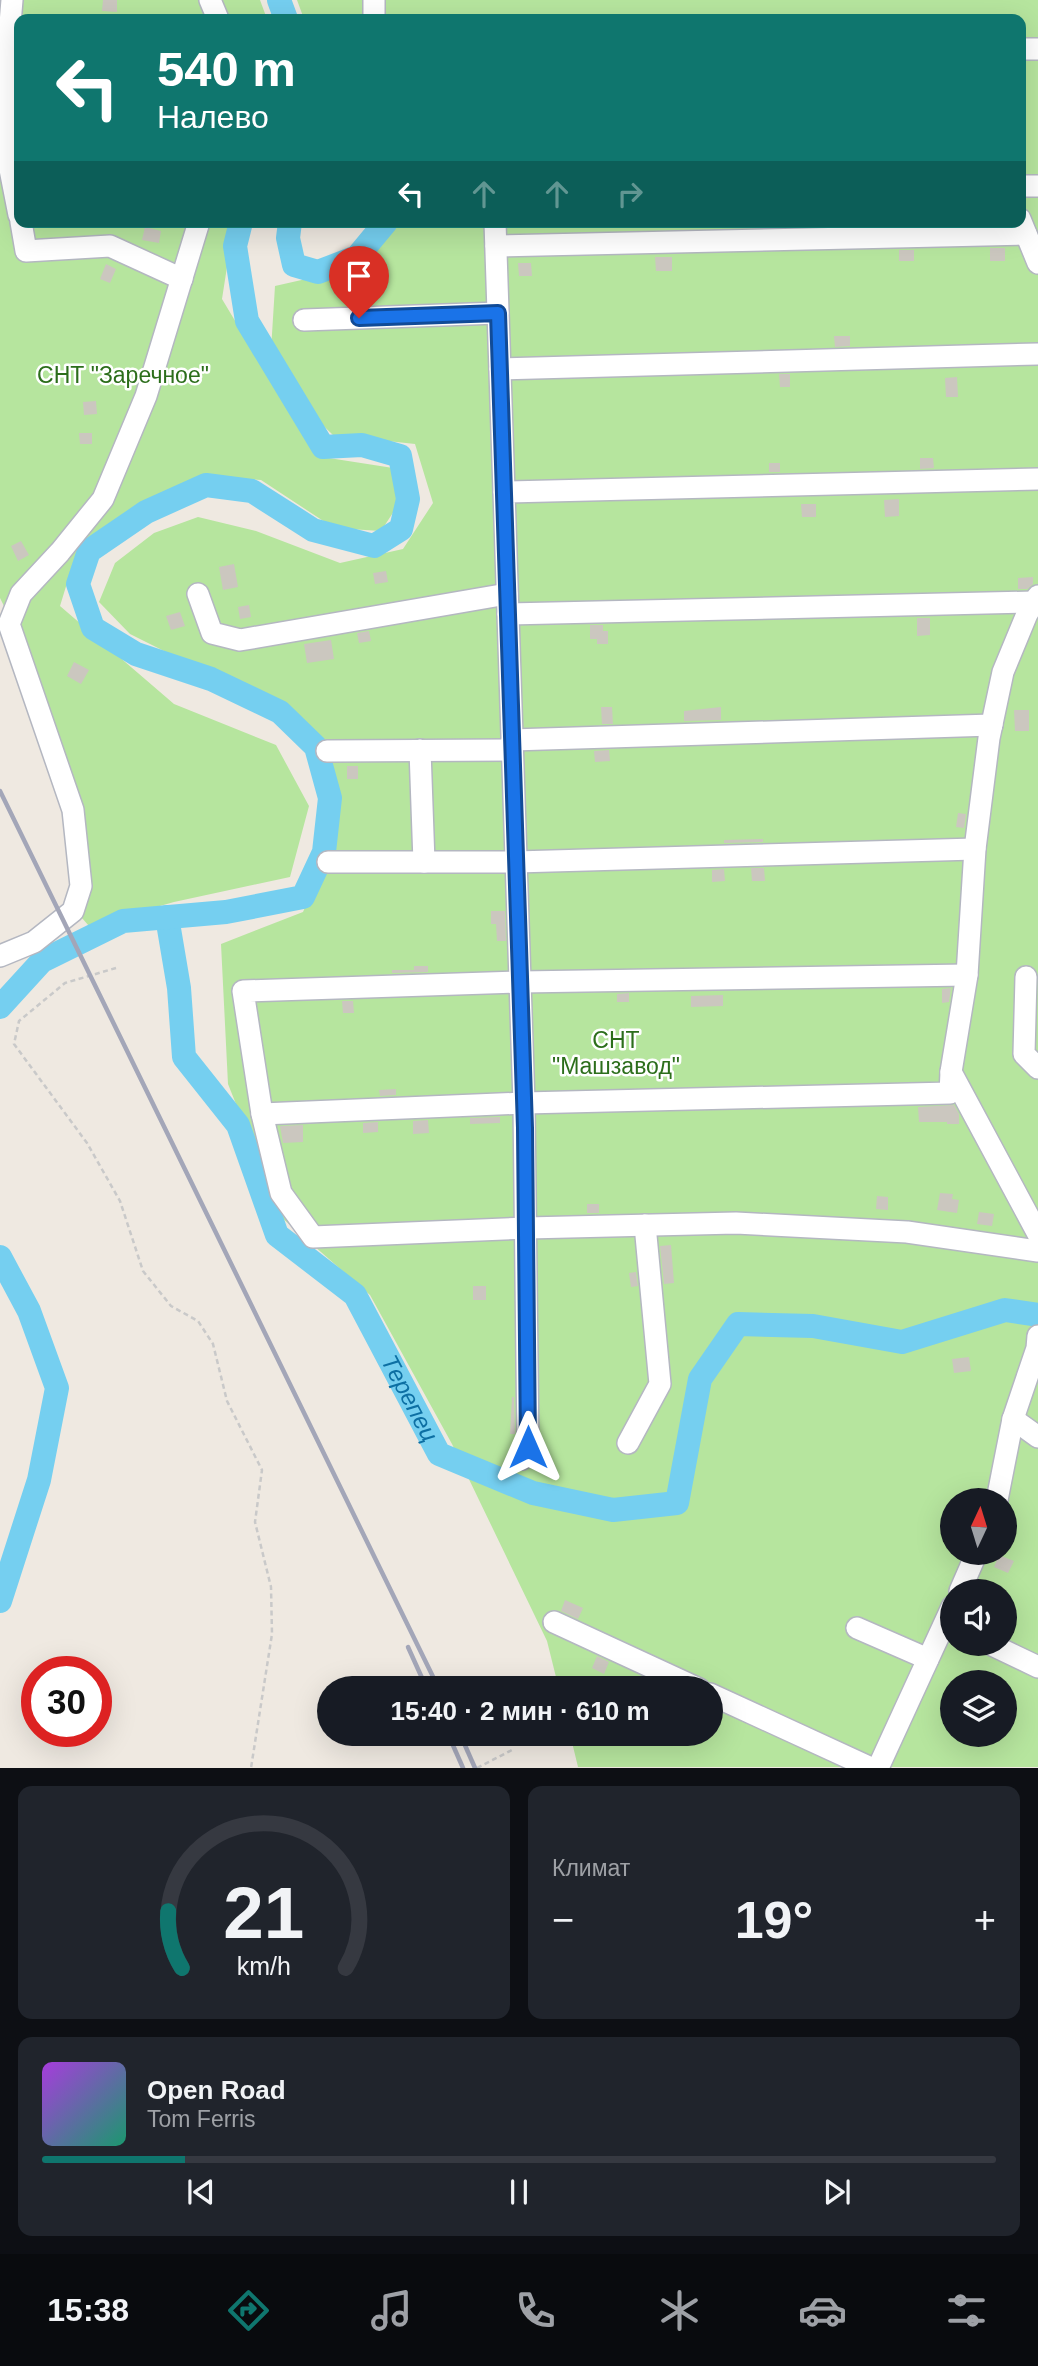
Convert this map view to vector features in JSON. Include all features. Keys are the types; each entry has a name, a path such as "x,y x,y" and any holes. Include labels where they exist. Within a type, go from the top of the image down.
{"street":[{"path":"12,0 5,84 6,149 14,190"},
{"path":"22,228 26,251 110,246 182,279"},
{"path":"0,956 34,942 73,912 81,886 73,810 9,624 21,594 103,499 146,396 197,228"},
{"path":"495,228 527,1228 528,1447 522,1459"},
{"path":"496,246 995,228"},
{"path":"1023,228 1038,263"},
{"path":"304,320 498,313"},
{"path":"500,369 1038,355"},
{"path":"504,492 1038,479"},
{"path":"198,594 212,633 240,640 508,604 1036,599 1003,672 992,725 975,849 967,975 950,1093 524,1103 261,1114"},
{"path":"327,751 420,750 992,725"},
{"path":"420,750 424,862"},
{"path":"328,862 516,862 975,849"},
{"path":"967,975 520,982 243,991 261,1114 281,1193 313,1237 736,1223 906,1232 1038,1251"},
{"path":"1026,977 1024,1054 1038,1068"},
{"path":"951,1072 1038,1234"},
{"path":"628,1443 660,1384 645,1225"},
{"path":"999,1488 1013,1419 1037,1348 1038,1336"},
{"path":"1013,1419 1038,1437"},
{"path":"554,1622 671,1676"},
{"path":"858,1628 928,1659"},
{"path":"878,1768 940,1637"},
{"path":"1015,1656 1038,1667"},
{"path":"723,1700 871,1768"}],"path":[{"path":"116,968 65,983 19,1021 14,1044 87,1143 114,1189 143,1271 171,1306 198,1321 212,1344 226,1401 262,1470 255,1522 271,1587 272,1634 251,1768"},
{"path":"477,1768 512,1750"}],"green space":[{"name":"СНТ \"Заречное\"","path":"0,0 260,0 265,14 14,14 14,228 233,228 222,299 316,456 393,468 400,502 381,531 334,528 261,480 206,477 138,505 75,557 60,606 174,704 276,745 309,806 290,877 174,902 89,926 67,901 81,873 15,628 0,598"},
{"name":"СНТ \"Машзавод\"","path":"297,0 1038,0 1038,1767 578,1767 573,1746 723,1746 723,1676 556,1676 547,1641 452,1444 370,1295 281,1217 228,1084 221,944 303,912 327,857 340,800 329,759 283,704 204,671 130,634 99,602 115,563 154,533 198,517 256,531 340,563 403,549 433,503 415,444 333,435 310,413 271,350 275,286 359,267 388,228 1026,228 1026,14 302,14"}],"building":[{"path":"103,0 117,0 117,12 102,11"},
{"path":"145,228 161,231 159,243 142,240"},
{"path":"990,248 1005,248 1005,261 990,261"},
{"path":"899,250 914,250 914,261 899,261"},
{"path":"655,257 672,257 672,271 656,271"},
{"path":"518,263 531,263 532,276 519,276"},
{"path":"106,264 116,269 110,283 100,279"},
{"path":"834,336 850,336 850,346 835,347"},
{"path":"779,374 790,374 790,387 780,387"},
{"path":"957,377 958,397 946,397 945,378"},
{"path":"96,401 97,414 84,415 83,402"},
{"path":"79,433 92,433 92,444 80,444"},
{"path":"920,458 933,458 934,468 920,469"},
{"path":"769,463 780,463 780,472 769,472"},
{"path":"899,499 899,516 885,517 884,500"},
{"path":"801,504 816,504 816,517 802,517"},
{"path":"21,541 29,555 18,561 11,546"},
{"path":"234,564 238,587 223,590 219,567"},
{"path":"386,571 388,582 375,584 373,573"},
{"path":"1033,577 1033,584 1027,589 1018,589 1018,578"},
{"path":"249,605 251,617 240,619 238,607"},
{"path":"180,612 185,626 171,630 166,616"},
{"path":"917,618 930,618 930,635 917,636"},
{"path":"590,625 603,625 603,631 608,631 608,644 597,644 597,639 590,639"},
{"path":"369,631 371,641 359,643 357,633"},
{"path":"331,640 334,659 307,663 304,644"},
{"path":"74,662 89,670 81,684 67,676"},
{"path":"601,707 612,707 613,724 602,724"},
{"path":"721,707 721,720 684,721 684,711"},
{"path":"1014,710 1029,710 1029,731 1015,731"},
{"path":"609,750 610,761 595,762 594,751"},
{"path":"347,766 358,766 358,779 347,779"},
{"path":"958,813 966,814 964,828 956,827"},
{"path":"763,839 763,842 724,843 724,840"},
{"path":"751,868 764,868 765,881 752,881"},
{"path":"724,869 725,881 712,882 712,870"},
{"path":"491,911 505,911 506,941 497,941 496,924 491,924"},
{"path":"414,966 428,966 428,972 392,973 392,970 414,970"},
{"path":"951,988 949,1002 942,1003 942,989"},
{"path":"629,993 629,1002 617,1002 617,994"},
{"path":"723,995 723,1006 691,1007 691,996"},
{"path":"342,1001 353,1001 354,1013 343,1013"},
{"path":"396,1089 396,1095 380,1096 379,1090"},
{"path":"954,1105 959,1114 959,1124 919,1122 918,1107"},
{"path":"500,1117 500,1123 470,1124 470,1118"},
{"path":"428,1120 429,1133 413,1134 413,1121"},
{"path":"378,1122 378,1132 363,1133 363,1123"},
{"path":"303,1125 303,1142 283,1143 280,1126"},
{"path":"940,1193 953,1194 952,1199 959,1200 957,1213 937,1210"},
{"path":"877,1196 888,1197 888,1210 876,1209"},
{"path":"587,1204 599,1204 599,1213 587,1213"},
{"path":"979,1212 994,1214 992,1226 977,1224"},
{"path":"671,1245 674,1283 664,1284 660,1246"},
{"path":"636,1272 638,1286 631,1287 629,1273"},
{"path":"473,1286 486,1286 486,1300 473,1300"},
{"path":"969,1357 971,1371 954,1373 952,1359"},
{"path":"514,1397 515,1434 510,1434"},
{"path":"995,1565 1012,1565 1008,1573 994,1567"},
{"path":"565,1600 583,1608 578,1619 561,1611"},
{"path":"597,1656 609,1662 604,1674 592,1668"}],"waterway":[{"path":"279,0 284,14"},
{"path":"0,1007 42,961 123,921 226,912 303,897 324,852 330,798 316,747 280,712 211,679 136,654 93,628 78,584 89,551 146,512 206,485 252,491 313,530 374,546 401,529 408,499 400,456 362,445 323,447 247,321 235,246 240,228"},
{"path":"289,228 288,238 294,265 318,272 357,257 381,228"},
{"name":"Терепец","path":"167,917 179,988 184,1057 238,1125 277,1235 355,1295 439,1454 533,1493 613,1510 677,1503 700,1379 738,1324 813,1326 902,1342 1005,1310 1038,1315"},
{"path":"0,1257 29,1311 57,1388 39,1480 0,1601"}],"railway":[{"path":"0,791 433,1676"},
{"path":"408,1647 421,1676"},
{"path":"453,1746 463,1768"},
{"path":"465,1746 475,1768"}],"route":[{"path":"359,318 498,313 525,1128 528,1447"}]}
